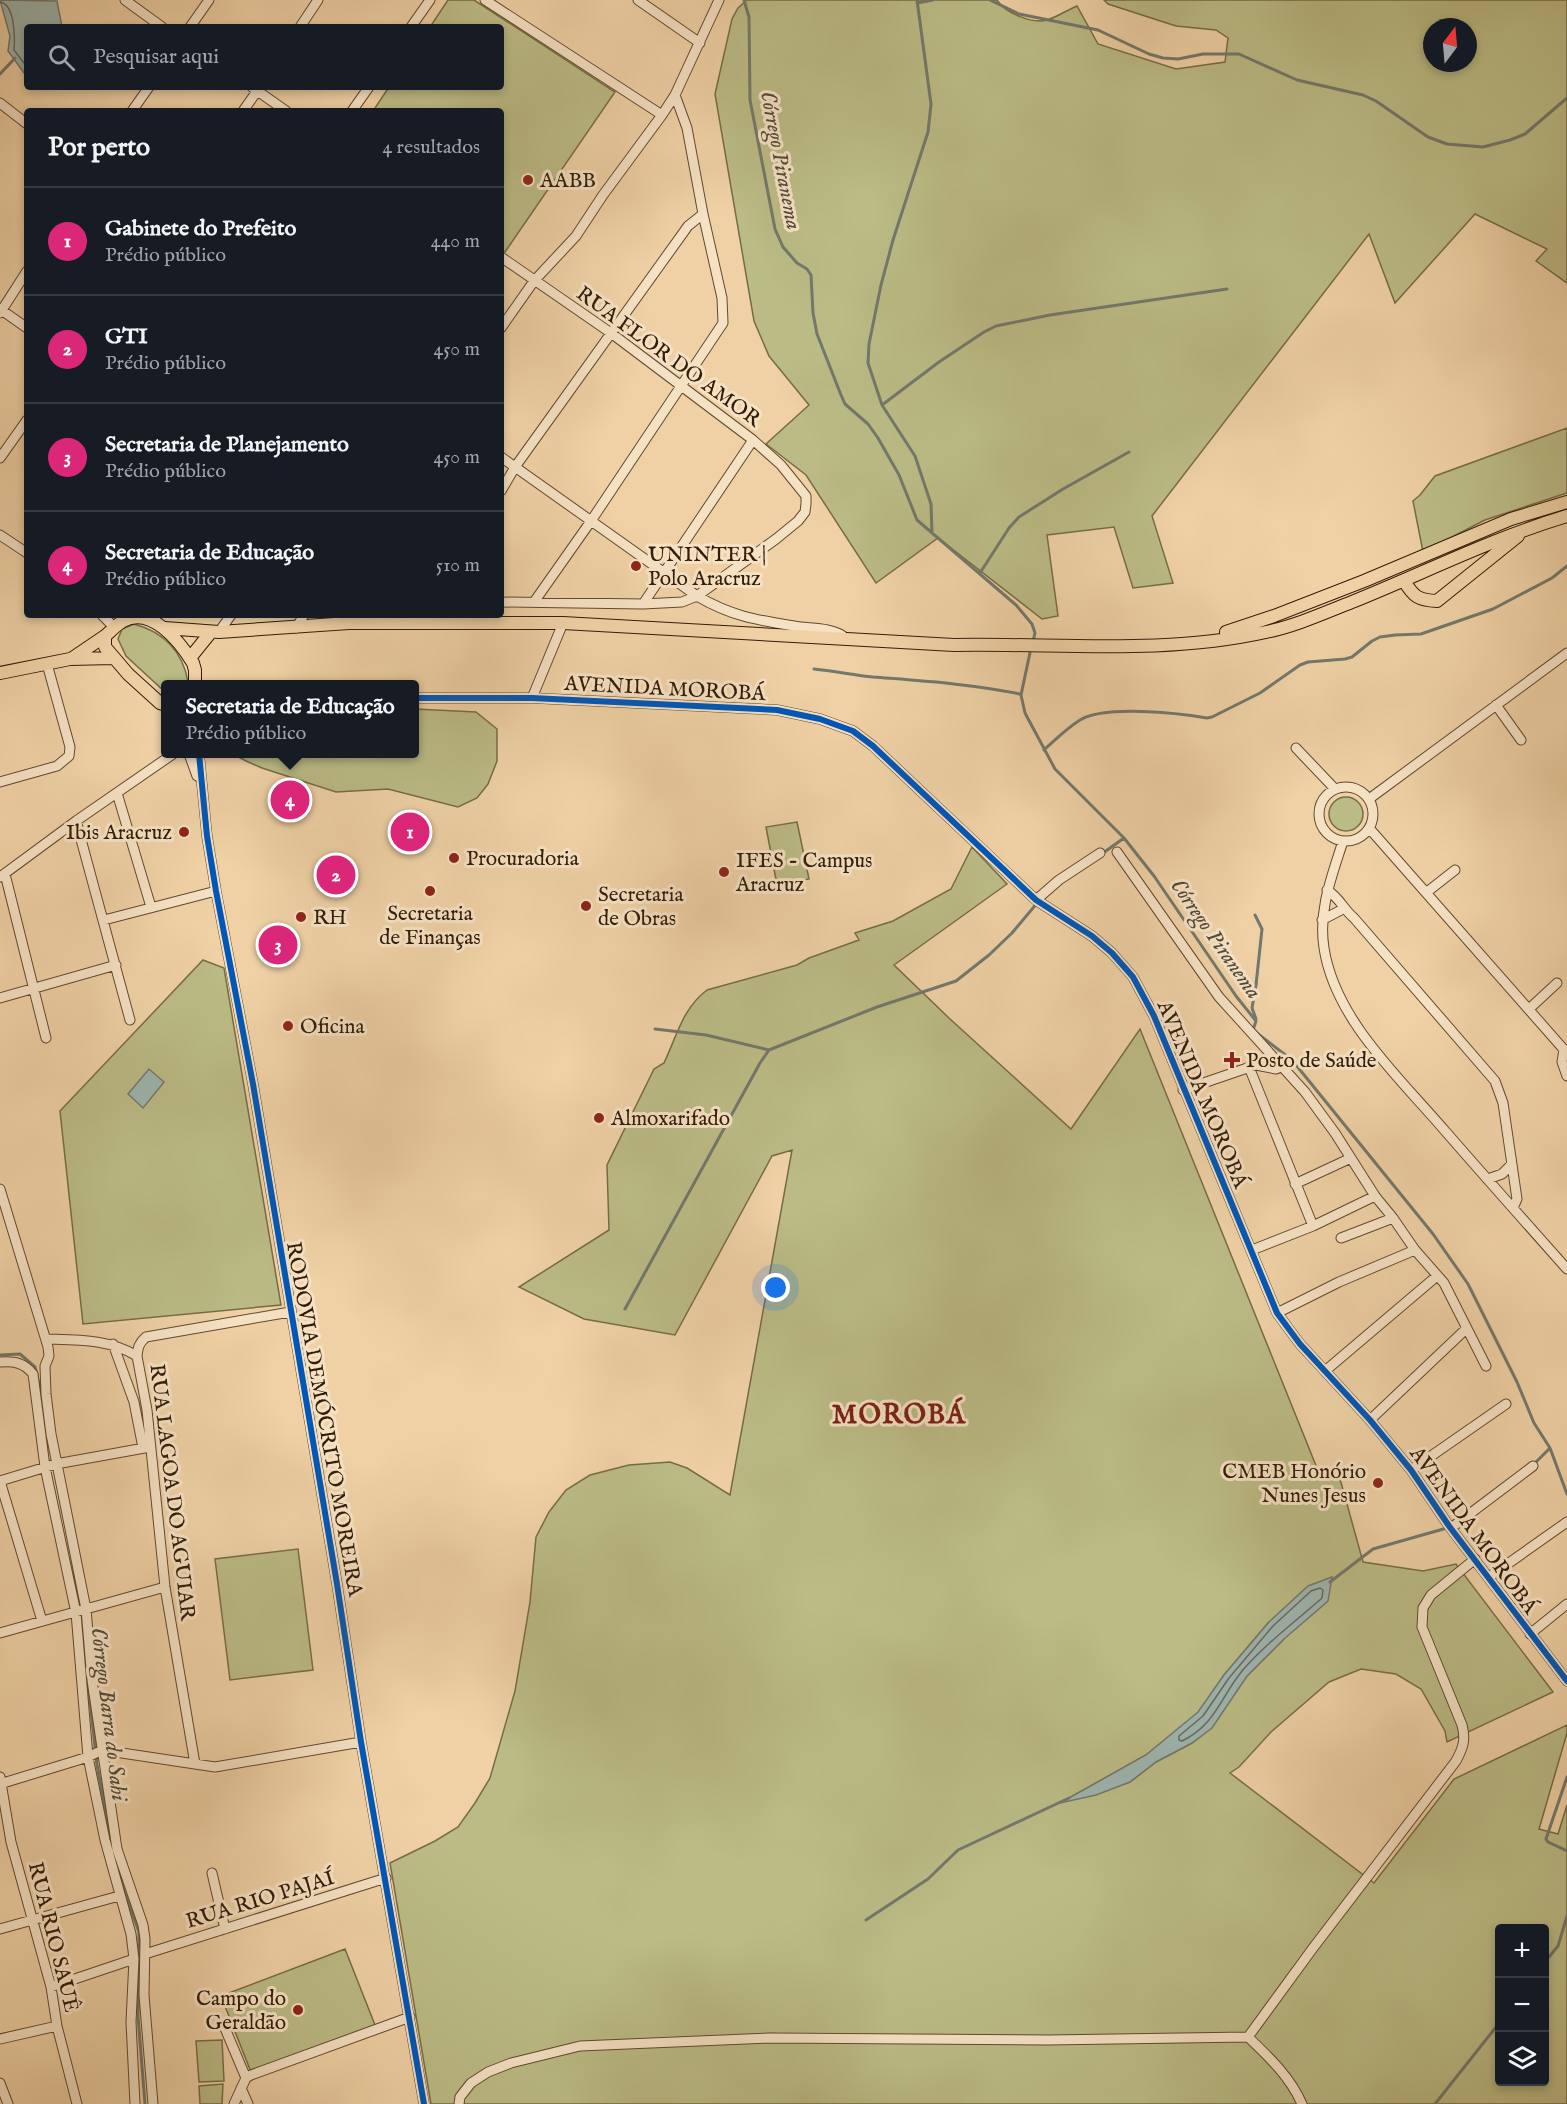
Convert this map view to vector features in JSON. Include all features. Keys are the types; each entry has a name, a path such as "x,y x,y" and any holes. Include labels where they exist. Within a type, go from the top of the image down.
{"main road":[{"path":"1194,643 1274,616 1511,519 1567,502"},
{"path":"144,618 165,628 215,632 418,619 563,623 954,645 1016,644 1072,648 1194,643 1267,632 1320,615 1528,528 1567,516"},
{"path":"1457,542 1405,574 1404,581 1413,596 1426,601 1437,601 1528,528"},
{"path":"70,660 124,620 130,618"},
{"path":"165,628 190,658 195,670 195,680"},
{"path":"190,658 215,632"},
{"path":"105,636 105,647 112,658 161,704"},
{"path":"0,673 70,660 112,658"}],"street":[{"path":"125,0 158,24"},
{"path":"192,24 209,0"},
{"path":"302,24 318,0"},
{"path":"413,24 430,0"},
{"path":"485,0 662,115"},
{"path":"638,0 700,42"},
{"path":"504,324 534,281 576,236 662,115 675,95 718,0"},
{"path":"134,108 147,90"},
{"path":"245,108 255,90"},
{"path":"259,90 282,108"},
{"path":"354,108 367,90"},
{"path":"534,602 723,323 722,298 687,128 675,95"},
{"path":"0,104 24,122"},
{"path":"504,486 515,467 688,226 703,214"},
{"name":"RUA FLOR DO AMOR","path":"504,259 682,385 753,440 781,465 806,496 805,512 798,521 697,596"},
{"path":"24,276 1,311 24,326"},
{"path":"0,458 24,424"},
{"path":"644,604 753,440"},
{"path":"504,459 697,596 731,614 824,630 840,634 849,640"},
{"path":"0,535 24,552"},
{"path":"504,602 644,604 682,602 697,596"},
{"path":"105,618 114,627"},
{"path":"215,632 228,618"},
{"path":"296,628 302,618"},
{"path":"532,698 563,623"},
{"path":"1369,799 1567,653"},
{"path":"0,782 57,766 69,756 70,747 47,664"},
{"name":"AVENIDA MOROBÁ","path":"419,699 532,698 777,710 820,719 853,731 873,746 1036,900 1092,936 1133,976 1154,1016 1277,1313 1300,1344 1370,1420 1411,1470 1451,1528 1567,1681"},
{"path":"1496,705 1521,740"},
{"path":"1296,748 1335,789"},
{"path":"46,1038 32,989 20,930 2,875 166,758"},
{"name":"RODOVIA DEMÓCRITO MOREIRA","path":"191,758 202,790"},
{"name":"RODOVIA DEMÓCRITO MOREIRA","path":"199,758 216,891 253,1084 361,1742 424,2104"},
{"path":"1350,787 1357,789 1369,799 1374,814 1369,828 1358,838 1343,841 1329,834 1320,822 1319,814 1323,799 1335,789 1350,787"},
{"path":"117,793 151,907"},
{"path":"76,821 130,1020"},
{"path":"1369,828 1566,1051 1562,1062 1567,1076"},
{"path":"1343,841 1327,890 1322,920 1325,958 1337,991 1356,1025 1372,1046 1567,1269"},
{"path":"1117,852 1219,997 1253,1037 1282,1066 1323,1116 1375,1197 1415,1250 1444,1283 1486,1366"},
{"path":"1036,900 1059,879 1100,853"},
{"path":"1427,892 1455,870"},
{"path":"1327,890 1342,902 1343,909 1354,918 1495,1081 1503,1103 1517,1199 1513,1208"},
{"path":"104,920 216,891"},
{"path":"1322,920 1343,909"},
{"path":"0,998 116,965"},
{"path":"1529,1009 1557,983"},
{"path":"1184,1090 1256,1065 1276,1069 1282,1066"},
{"path":"1249,1067 1313,1226"},
{"path":"1295,1184 1351,1158"},
{"path":"1488,1179 1502,1174 1512,1164"},
{"path":"0,1189 3,1215 46,1339 49,1356 45,1366 46,1394 56,1464 86,1609 102,1750 117,1849 143,1925 144,1995 153,2104"},
{"path":"1252,1250 1313,1226 1375,1197"},
{"path":"1341,1238 1393,1218"},
{"path":"1277,1313 1339,1282 1415,1250"},
{"path":"1325,1371 1437,1276"},
{"name":"RUA LAGOA DO AGUIAR","path":"195,1764 165,1587 146,1448 147,1410 137,1356 140,1342 146,1337 290,1312"},
{"path":"1370,1420 1466,1329"},
{"path":"46,1339 88,1340 113,1344 137,1356"},
{"path":"42,1621 0,1481 56,1464 146,1448 134,1402 113,1344"},
{"path":"0,1362 20,1363 33,1374 45,1467 76,1613 88,1757 105,1840 131,1934 134,1959 131,2022 135,2104"},
{"path":"1411,1470 1506,1404"},
{"path":"1451,1528 1533,1466"},
{"path":"1489,1578 1567,1522"},
{"path":"1248,2037 1456,1761 1462,1749 1465,1736 1462,1725 1422,1627 1424,1608 1431,1595 1475,1559"},
{"path":"0,1632 165,1587"},
{"path":"1530,1634 1567,1604"},
{"path":"1,1781 88,1757 102,1750 215,1767 361,1742"},
{"name":"RUA RIO SAUÊ","path":"1,1781 11,1842 51,1987 57,2026 77,2104"},
{"path":"212,1873 225,1929"},
{"name":"RUA RIO PAJAÍ","path":"145,1954 386,1878"},
{"path":"0,1929 119,1896"},
{"path":"51,1987 134,1959"},
{"path":"234,2104 246,2078 410,2017"},
{"path":"0,2039 57,2026"},
{"path":"224,2026 246,2078"},
{"path":"459,2104 460,2097 471,2083 488,2072 511,2063 580,2046 771,2038 1048,2040 1248,2037 1283,2071 1302,2104"},
{"path":"0,2083 8,2104"},
{"path":"241,2088 248,2104"}],"green space":[{"name":"AABB","path":"448,0 474,0 615,92 505,252 504,108 375,108 387,90 504,90 504,24 432,24"},
{"path":"747,0 997,0 1012,13 1041,21 1051,19 1077,6 1098,44 1176,69 1225,62 1228,38 1216,30 1176,26 1108,4 1104,0 1567,0 1567,283 1536,261 1547,249 1475,214 1395,303 1369,234 1152,516 1173,583 1133,588 1114,527 1047,535 1058,616 1042,619 938,538 876,583 806,475 766,444 809,405 769,356 754,321 715,94 732,19 738,8"},
{"path":"1567,428 1567,493 1485,520 1423,552 1413,501 1435,476"},
{"path":"134,624 163,638 182,661 187,680 161,680 161,688 126,656 118,639 122,629"},
{"path":"419,709 476,712 497,729 497,761 488,784 477,798 458,807 388,789 336,792 240,758 419,758"},
{"path":"1346,797 1358,802 1363,814 1358,826 1346,831 1334,826 1329,814 1334,802"},
{"path":"797,822 809,879 777,885 766,827"},
{"path":"972,847 1007,884 894,965 1071,1129 1140,1029 1319,1473 1337,1468 1363,1562 1423,1571 1456,1564 1553,1692 1447,1742 1445,1731 1421,1689 1396,1674 1361,1669 1329,1682 1271,1732 1239,1767 1230,1773 1374,1883 1454,1779 1567,1725 1567,1733 1539,1829 1558,1834 1567,1805 1567,2104 431,2104 390,1863 458,1827 490,1778 515,1691 530,1602 536,1537 549,1512 566,1490 590,1475 629,1465 670,1462 687,1468 730,1495 792,1150 772,1156 675,1335 584,1319 519,1287 609,1230 607,1165 654,1069 664,1063 681,1023 699,997 707,990 797,965 809,958 859,940 855,933 893,921 951,889","holes":["1269,1622 1284,1639 1247,1676 1212,1727 1192,1743 1156,1762 1130,1782 1062,1802 1146,1755 1199,1712 1224,1675"]},
{"path":"203,960 224,968 281,1305 83,1324 60,1111"},
{"path":"298,1549 313,1670 230,1680 215,1559"},
{"name":"Campo do Geraldão","path":"345,1949 375,2025 251,2072 221,1996"},
{"path":"222,2040 224,2081 199,2082 196,2041"},
{"path":"223,2084 222,2104 200,2104 199,2086"}],"water":[{"path":"0,0 57,1 61,24 24,24 24,73 8,51 10,36"},
{"path":"149,1069 164,1082 143,1108 128,1094"},
{"path":"1332,1577 1328,1601 1284,1639 1247,1676 1212,1728 1192,1743 1156,1762 1130,1782 1096,1795 1060,1803 1146,1755 1198,1712 1224,1675 1269,1622 1308,1586"}],"waterway":[{"name":"Córrego Piranema","path":"744,0 749,17 750,100 775,229 783,247 811,275 813,313 817,334 845,404 868,424 878,438 899,475 917,520 1016,605 1032,624 1035,633 1033,641"},
{"path":"917,0 931,104 928,132 881,285 869,344 868,363 882,405 915,456 931,504 932,533"},
{"path":"917,3 933,0"},
{"path":"990,0 1019,14 1098,30 1149,54 1163,58 1178,59 1203,54 1239,54 1297,80 1363,95 1376,101 1428,137 1447,144 1483,147 1510,140 1525,134 1567,98"},
{"path":"0,74 15,58"},
{"path":"882,405 939,362 996,326 1050,315 1227,289"},
{"path":"980,573 1009,528 1019,517 1129,452"},
{"path":"1044,750 1075,723 1091,715 1124,711 1212,717 1260,693 1300,665 1352,657 1380,637 1421,634 1493,609 1552,578 1567,566"},
{"name":"Córrego Piranema","path":"1031,648 1021,695 1025,713 1055,769 1124,838 1154,876 1236,996 1256,1021"},
{"path":"814,669 966,685 1020,694"},
{"path":"1103,853 1124,838"},
{"path":"625,1309 769,1050 877,1007 956,981 1012,933 1038,902"},
{"path":"1255,915 1262,929 1252,1008 1256,1019"},
{"name":"Córrego Piranema","path":"1256,1021 1253,1030 1292,1060 1433,1234 1468,1284 1517,1382 1534,1423 1550,1448 1567,1494"},
{"path":"655,1029 706,1035 769,1050"},
{"name":"Córrego Barra do Sahi","path":"0,1355 20,1354 35,1367 42,1397"},
{"path":"1534,1464 1550,1448"},
{"path":"1330,1582 1373,1549 1447,1528"},
{"name":"Córrego Barra do Sahi","path":"78,1592 80,1609"},
{"name":"Córrego Barra do Sahi","path":"81,1616 97,1765 114,1856"},
{"path":"1567,1777 1546,1839 1567,1851"},
{"path":"866,1920 928,1879 958,1850 1069,1798"},
{"name":"Córrego Barra do Sahi","path":"121,1882 139,1932 138,2016 145,2104"},
{"path":"1549,1957 1558,1946 1567,1916"},
{"path":"1435,2104 1495,2028"}],"cycle path":[{"path":"419,698 532,698 777,710 820,719 853,731 873,746 1036,900 1092,936 1112,953 1133,977 1154,1016 1277,1313 1300,1344 1370,1420 1411,1470 1449,1526 1567,1681"},
{"path":"199,758 207,836 216,891 253,1084 337,1584 361,1742 424,2104"}],"place":[{"name":"AABB","path":"528,180"},
{"name":"UNINTER | Polo Aracruz","path":"636,566"},
{"name":"Secretaria de Educação","path":"290,800"},
{"name":"Ibis Aracruz","path":"184,832"},
{"name":"Gabinete do Prefeito","path":"410,832"},
{"name":"Procuradoria","path":"454,858"},
{"name":"IFES - Campus Aracruz","path":"724,872"},
{"name":"GTI","path":"336,875"},
{"name":"Secretaria de Finanças","path":"430,891"},
{"name":"Secretaria de Obras","path":"586,906"},
{"name":"RH","path":"301,917"},
{"name":"Secretaria de Planejamento","path":"278,945"},
{"name":"Oficina","path":"288,1026"},
{"name":"Posto de Saúde","path":"1232,1060"},
{"name":"Almoxarifado","path":"599,1118"},
{"name":"CMEB Honório Nunes Jesus","path":"1378,1483"},
{"name":"Campo do Geraldão","path":"298,2010"}],"district":[{"name":"MOROBÁ","path":"899,1414"}]}
